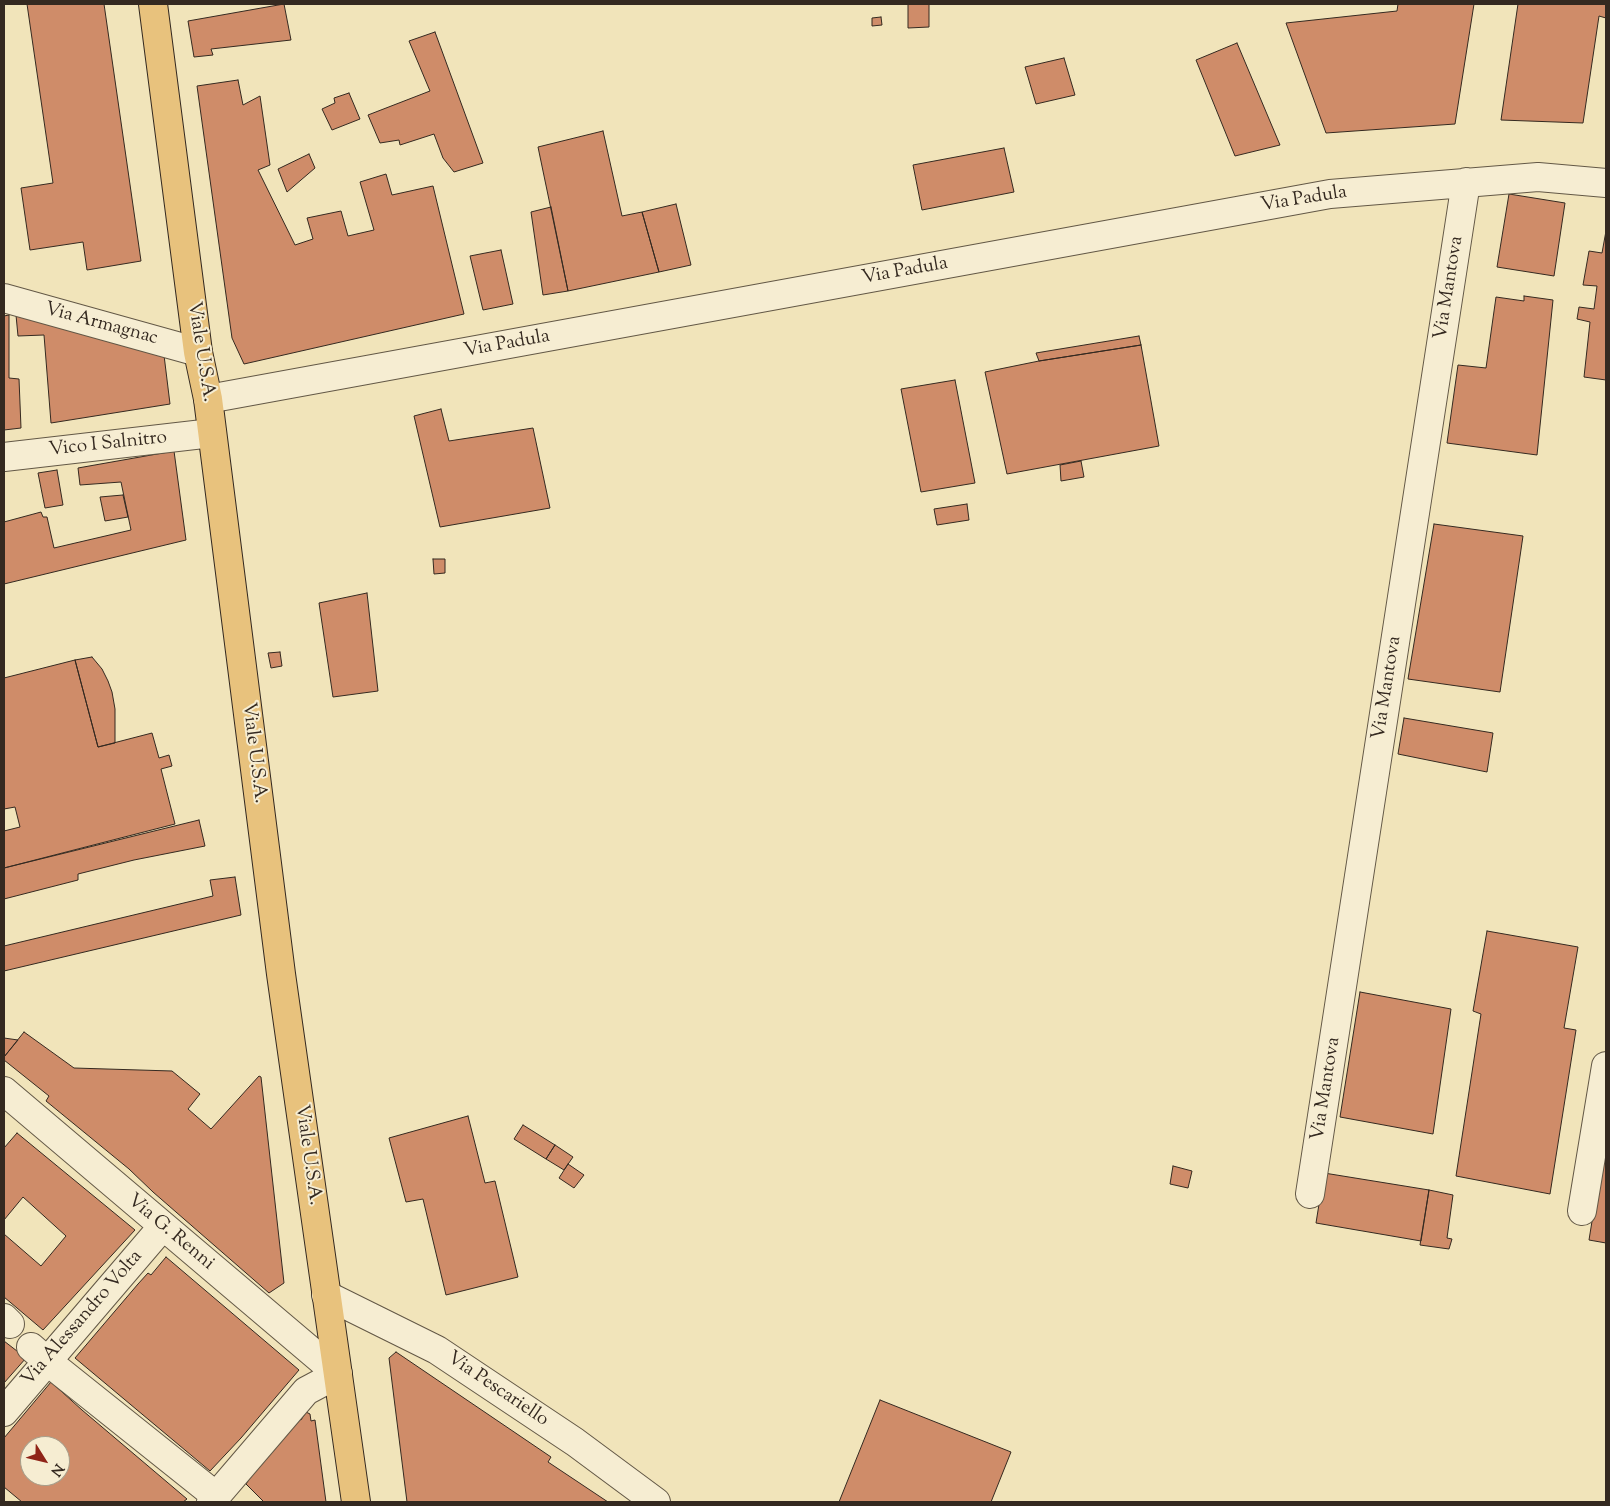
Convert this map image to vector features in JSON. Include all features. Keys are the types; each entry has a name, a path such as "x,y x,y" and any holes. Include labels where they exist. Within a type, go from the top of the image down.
{"main road":[{"name":"Viale U.S.A.","path":"153,4 198,352 208,400 280,964 356,1502"}],"street":[{"name":"Via Padula","path":"208,400 1330,194 1538,177 1606,183"},
{"name":"Via Mantova","path":"1310,1194 1466,182"},
{"name":"Via Armagnac","path":"8,301 198,352"},
{"name":"Vico I Salnitro","path":"4,456 212,433"},
{"path":"1582,1211 1606,1066"},
{"name":"Via G. Renni","path":"4,1091 338,1374"},
{"name":"Via Alessandro Volta","path":"4,1412 39,1354 162,1226"},
{"name":"Via Pescariello","path":"326,1295 437,1350 576,1442 656,1502"},
{"path":"39,1354 213,1499 306,1391 338,1374"}],"building":[{"path":"27,4 104,4 141,261 87,270 83,242 30,250 21,188 53,183"},
{"path":"284,4 291,40 211,49 213,55 194,57 188,21"},
{"path":"908,4 929,4 929,27 908,28"},
{"path":"1398,4 1474,4 1455,124 1326,133 1286,23 1397,11"},
{"path":"1518,4 1606,4 1606,18 1599,16 1583,123 1501,120"},
{"path":"881,17 882,25 872,26 872,18"},
{"path":"435,32 483,163 454,172 443,158 434,134 400,145 399,140 380,143 368,115 430,91 409,41"},
{"path":"1237,43 1280,145 1235,156 1196,60"},
{"path":"1064,58 1075,95 1036,104 1025,67"},
{"path":"238,80 243,105 260,96 270,165 258,170 295,245 313,239 307,218 341,211 348,236 374,230 360,182 386,174 392,195 433,186 464,314 244,364 232,338 197,86"},
{"path":"349,93 360,119 332,130 322,109 335,103 334,98"},
{"path":"603,131 622,216 642,212 659,272 568,291 538,147"},
{"path":"1004,148 1014,192 922,210 913,165"},
{"path":"309,154 315,168 287,192 278,169"},
{"path":"1509,194 1565,203 1554,276 1497,267"},
{"path":"676,204 691,265 659,272 642,212"},
{"path":"551,207 568,291 543,295 531,212"},
{"path":"1606,231 1606,380 1584,377 1590,322 1577,319 1579,307 1594,309 1597,286 1583,285 1589,251 1602,253"},
{"path":"501,250 513,304 483,310 470,256"},
{"path":"1524,296 1553,300 1537,455 1447,443 1458,365 1486,368 1496,297 1524,301"},
{"path":"9,315 9,378 19,379 21,428 4,430 4,316"},
{"path":"16,315 163,347 170,404 51,423 44,335 18,336"},
{"path":"1139,336 1141,345 1039,361 1036,353"},
{"path":"1141,345 1159,446 1007,474 985,372 1039,361"},
{"path":"955,380 975,483 921,492 901,389"},
{"path":"441,409 449,441 533,428 550,508 440,527 414,416"},
{"path":"174,451 186,540 4,584 4,522 41,512 43,517 47,517 54,548 131,530 121,482 80,485 78,468"},
{"path":"1081,461 1084,477 1061,481 1060,465"},
{"path":"57,470 63,505 45,508 38,473"},
{"path":"123,495 128,517 105,521 100,497"},
{"path":"967,504 969,520 937,525 934,509"},
{"path":"1434,524 1523,536 1500,692 1408,679"},
{"path":"433,559 445,559 445,573 434,574"},
{"path":"367,593 378,691 333,697 319,603"},
{"path":"280,652 282,666 271,668 268,653"},
{"path":"92,657 102,669 108,681 115,709 115,743 98,747 75,660"},
{"path":"75,660 98,747 152,733 159,758 169,755 172,766 161,769 175,824 4,868 4,831 20,827 15,807 4,809 4,678"},
{"path":"1404,718 1493,733 1487,772 1398,754"},
{"path":"199,820 205,846 134,860 78,874 78,880 4,899 4,868"},
{"path":"235,877 241,915 4,971 4,946 213,896 210,880"},
{"path":"1487,931 1578,947 1564,1028 1576,1030 1550,1194 1456,1176 1481,1014 1473,1011"},
{"path":"1360,992 1451,1009 1433,1134 1340,1117"},
{"path":"24,1032 74,1068 172,1071 200,1094 188,1109 211,1129 259,1076 261,1077 284,1283 269,1293 129,1169 46,1101 49,1096 4,1060 4,1057"},
{"path":"4,1038 18,1040 4,1057"},
{"path":"468,1116 485,1183 495,1181 518,1277 446,1295 423,1199 406,1202 389,1138"},
{"path":"523,1125 555,1145 546,1159 514,1139"},
{"path":"17,1133 135,1230 43,1330 4,1297 4,1234 41,1266 66,1236 23,1197 4,1220 4,1148"},
{"path":"1606,1134 1606,1243 1589,1240"},
{"path":"555,1145 573,1157 564,1170 546,1159"},
{"path":"568,1164 584,1175 574,1188 559,1178"},
{"path":"1173,1166 1192,1171 1188,1188 1170,1184"},
{"path":"1324,1173 1429,1190 1421,1241 1316,1223"},
{"path":"1429,1190 1453,1195 1447,1238 1452,1239 1449,1249 1420,1245"},
{"path":"166,1257 299,1370 210,1471 75,1358 138,1284 148,1273 151,1275"},
{"path":"4,1341 26,1358 4,1383"},
{"path":"396,1352 551,1457 548,1462 608,1502 407,1502 389,1358"},
{"path":"51,1382 187,1499 183,1502 22,1502 4,1487 4,1438"},
{"path":"880,1400 1011,1452 991,1502 839,1502"},
{"path":"306,1412 310,1414 311,1421 315,1420 326,1502 264,1502 246,1484 248,1481 246,1479 298,1418 301,1420"}]}
